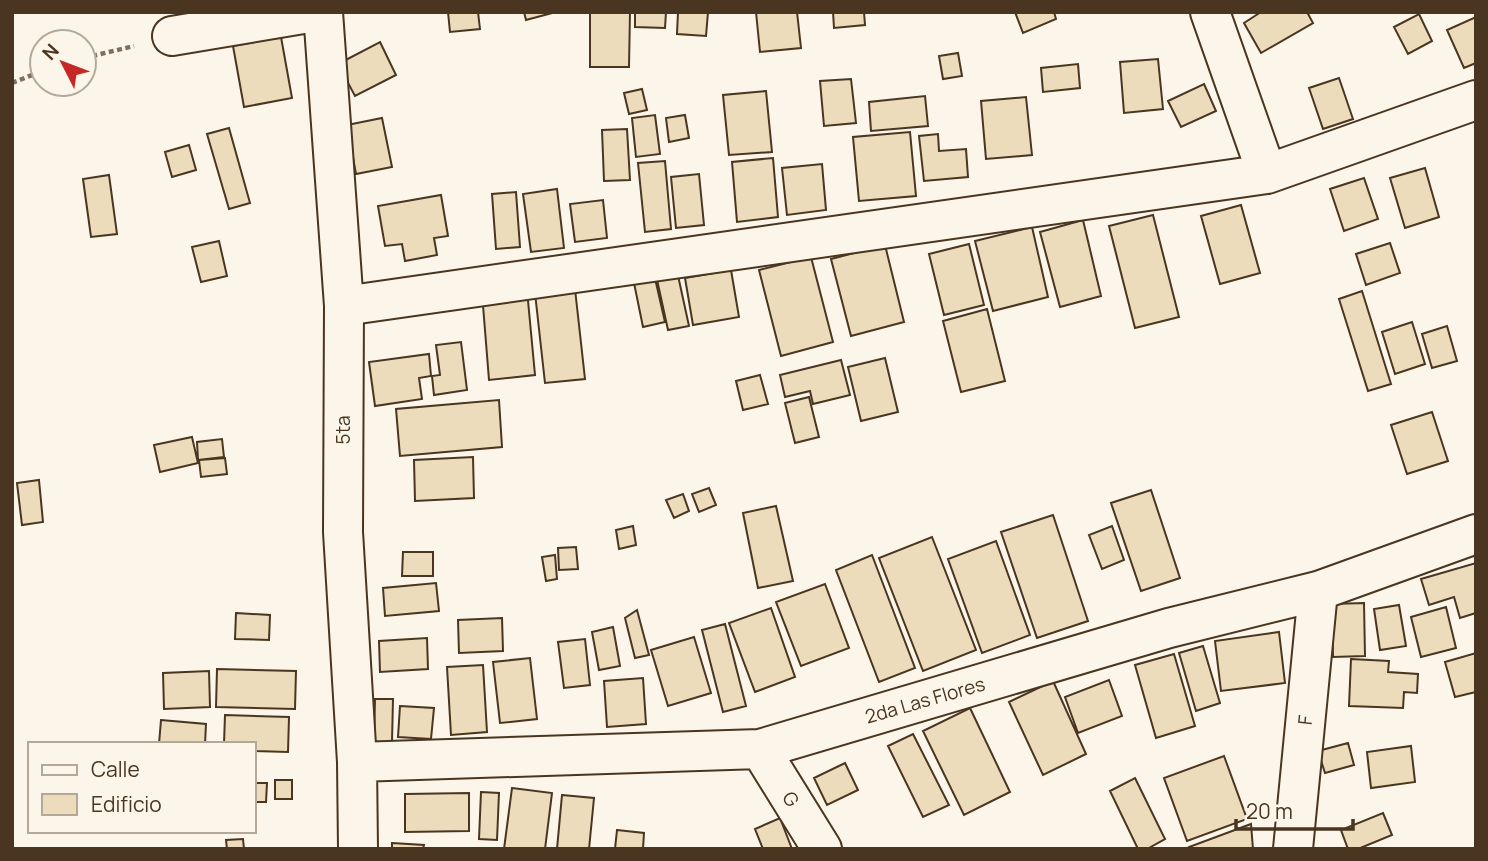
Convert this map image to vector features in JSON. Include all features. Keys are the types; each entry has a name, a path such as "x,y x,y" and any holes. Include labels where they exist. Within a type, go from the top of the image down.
{"street":[{"path":"172,36 315,12"},
{"name":"5ta","path":"323,12 344,306 343,532 357,762 358,849"},
{"path":"1210,12 1267,174"},
{"path":"344,306 1267,174 1476,100"},
{"name":"2da Las Flores","path":"357,762 760,749 1169,628 1318,591 1476,534"},
{"name":"F","path":"1293,849 1318,591"},
{"name":"G","path":"760,749 822,849"}],"path":[{"path":"98,54 172,36"}],"building":[{"path":"448,12 478,12 480,29 450,32"},
{"path":"524,12 556,12 526,20"},
{"path":"590,12 630,12 629,67 590,67"},
{"path":"635,12 666,12 665,28 635,27"},
{"path":"678,12 708,12 706,36 677,34"},
{"path":"756,12 797,12 801,48 760,52"},
{"path":"833,12 864,12 865,25 834,28"},
{"path":"1015,12 1054,12 1056,19 1023,33"},
{"path":"1261,12 1307,12 1313,23 1261,53 1244,23"},
{"path":"1419,14 1432,41 1408,54 1394,27"},
{"path":"1476,17 1476,63 1464,68 1447,30"},
{"path":"281,37 292,98 244,107 233,46"},
{"path":"380,42 396,75 355,96 338,64"},
{"path":"958,53 962,76 943,79 939,56"},
{"path":"1158,59 1163,109 1124,113 1120,62"},
{"path":"1078,64 1080,88 1043,92 1041,68"},
{"path":"1339,78 1353,119 1323,129 1309,88"},
{"path":"851,79 856,123 824,126 820,81"},
{"path":"1204,84 1216,111 1181,127 1168,101"},
{"path":"642,89 647,110 629,114 624,93"},
{"path":"766,91 772,152 729,155 723,95"},
{"path":"925,96 928,126 871,131 869,102"},
{"path":"1026,97 1032,155 986,159 981,101"},
{"path":"655,115 660,154 636,157 632,118"},
{"path":"685,115 689,138 669,142 666,118"},
{"path":"382,118 392,167 356,174 347,125"},
{"path":"229,128 250,203 229,209 207,134"},
{"path":"627,129 630,180 604,181 602,130"},
{"path":"910,132 916,196 859,201 853,137"},
{"path":"938,134 939,151 966,149 968,177 924,181 919,136"},
{"path":"189,145 196,170 172,177 165,152"},
{"path":"773,158 778,217 737,222 732,162"},
{"path":"665,161 671,229 645,232 638,163"},
{"path":"822,164 826,210 787,215 782,168"},
{"path":"1425,168 1439,217 1405,228 1390,178"},
{"path":"699,174 704,225 676,228 671,177"},
{"path":"109,175 117,234 91,237 83,179"},
{"path":"1364,178 1378,219 1344,231 1330,189"},
{"path":"557,189 564,248 531,252 523,194"},
{"path":"516,192 520,247 496,249 492,194"},
{"path":"441,195 448,236 434,238 437,255 405,261 402,244 385,246 378,206"},
{"path":"603,200 607,238 575,242 570,204"},
{"path":"1241,205 1260,273 1220,284 1201,216"},
{"path":"1153,215 1179,317 1135,328 1109,226"},
{"path":"1083,220 1101,296 1060,307 1040,232"},
{"path":"1032,227 1048,297 993,311 975,241"},
{"path":"219,241 227,276 201,282 192,247"},
{"path":"1390,243 1400,273 1366,285 1356,254"},
{"path":"969,244 984,305 944,315 929,254"},
{"path":"885,245 904,322 851,336 831,259"},
{"path":"811,257 833,342 781,356 759,270"},
{"path":"731,270 739,317 693,325 685,278"},
{"path":"677,271 689,326 668,330 656,275"},
{"path":"654,274 665,322 643,327 633,278"},
{"path":"575,289 585,379 545,383 535,293"},
{"path":"527,290 535,375 489,380 482,293"},
{"path":"1362,291 1391,384 1368,391 1339,299"},
{"path":"987,309 1005,381 961,392 943,321"},
{"path":"1412,322 1425,364 1395,374 1382,332"},
{"path":"1447,326 1457,361 1432,368 1422,334"},
{"path":"461,342 467,390 434,395 432,376 440,375 436,345"},
{"path":"429,354 431,376 419,378 422,399 375,406 369,362"},
{"path":"885,358 898,412 861,421 848,367"},
{"path":"841,360 850,395 813,404 810,391 785,397 780,375"},
{"path":"760,375 768,404 743,410 736,381"},
{"path":"809,397 819,437 795,443 785,403"},
{"path":"499,400 502,447 400,456 396,409"},
{"path":"1432,412 1448,461 1407,474 1391,425"},
{"path":"192,437 198,463 160,472 154,445"},
{"path":"222,439 224,457 198,460 197,442"},
{"path":"473,457 474,498 415,501 414,460"},
{"path":"225,458 227,474 201,477 199,460"},
{"path":"39,480 43,522 22,525 17,483"},
{"path":"709,488 716,505 699,512 692,494"},
{"path":"1151,490 1180,578 1141,591 1111,503"},
{"path":"683,494 689,511 674,518 666,500"},
{"path":"776,506 793,581 758,588 743,513"},
{"path":"1053,515 1088,621 1037,638 1001,532"},
{"path":"633,526 636,545 619,549 616,530"},
{"path":"1112,526 1124,560 1102,569 1089,535"},
{"path":"932,537 976,650 923,671 879,558"},
{"path":"996,541 1030,635 982,653 948,559"},
{"path":"576,547 578,569 559,570 558,548"},
{"path":"403,552 433,552 433,576 402,576"},
{"path":"555,555 557,579 546,581 542,557"},
{"path":"872,555 915,668 879,682 836,570"},
{"path":"1476,563 1476,613 1460,618 1454,597 1429,605 1421,579"},
{"path":"436,583 439,611 385,616 383,588"},
{"path":"825,584 849,648 801,666 776,602"},
{"path":"1364,603 1365,656 1333,657 1332,604"},
{"path":"1399,605 1406,646 1380,650 1374,609"},
{"path":"1446,607 1456,648 1421,657 1411,617"},
{"path":"771,608 795,677 755,692 729,623"},
{"path":"637,610 649,655 635,658 625,618"},
{"path":"236,613 270,615 269,640 235,639"},
{"path":"502,618 503,651 459,653 458,620"},
{"path":"725,624 746,706 723,712 702,630"},
{"path":"613,627 620,666 599,670 592,632"},
{"path":"1279,632 1285,683 1221,691 1215,641"},
{"path":"694,637 711,693 668,706 651,650"},
{"path":"427,638 428,669 380,672 379,641"},
{"path":"585,639 590,685 564,688 558,642"},
{"path":"1203,646 1220,703 1196,711 1179,653"},
{"path":"1476,653 1476,692 1455,697 1445,662"},
{"path":"1174,654 1195,726 1156,738 1135,665"},
{"path":"530,658 537,719 500,723 493,662"},
{"path":"1351,659 1389,661 1388,672 1418,674 1417,693 1404,692 1403,708 1349,706"},
{"path":"483,665 487,732 451,735 447,667"},
{"path":"217,669 296,671 295,709 216,707"},
{"path":"209,671 210,707 164,709 163,673"},
{"path":"643,678 646,724 607,727 604,681"},
{"path":"1109,680 1122,716 1078,733 1065,697"},
{"path":"1053,681 1086,754 1043,775 1009,702"},
{"path":"375,699 393,699 392,742 374,742"},
{"path":"400,706 434,708 431,739 398,737"},
{"path":"970,708 1010,792 964,815 923,731"},
{"path":"225,715 289,717 288,752 256,751 256,742 224,742"},
{"path":"161,720 206,724 205,742 159,742"},
{"path":"913,734 949,805 923,817 888,746"},
{"path":"1348,743 1354,765 1325,773 1318,751"},
{"path":"1411,746 1415,782 1371,788 1367,752"},
{"path":"1224,756 1247,819 1187,841 1164,778"},
{"path":"845,763 858,790 827,805 814,778"},
{"path":"1135,778 1165,839 1147,849 1138,849 1110,791"},
{"path":"275,780 292,780 292,799 275,799"},
{"path":"256,783 267,783 266,802 256,802"},
{"path":"512,788 552,793 545,849 504,849"},
{"path":"481,792 499,793 497,840 479,839"},
{"path":"469,793 469,831 405,832 405,794"},
{"path":"562,795 594,798 589,849 557,849"},
{"path":"1383,813 1392,835 1358,849 1348,849 1341,830"},
{"path":"780,818 792,849 763,849 755,829"},
{"path":"1251,824 1253,849 1189,847"},
{"path":"617,830 644,833 643,849 615,849"},
{"path":"243,839 244,849 227,849 226,840"},
{"path":"392,843 424,845 423,849 392,849"}]}
